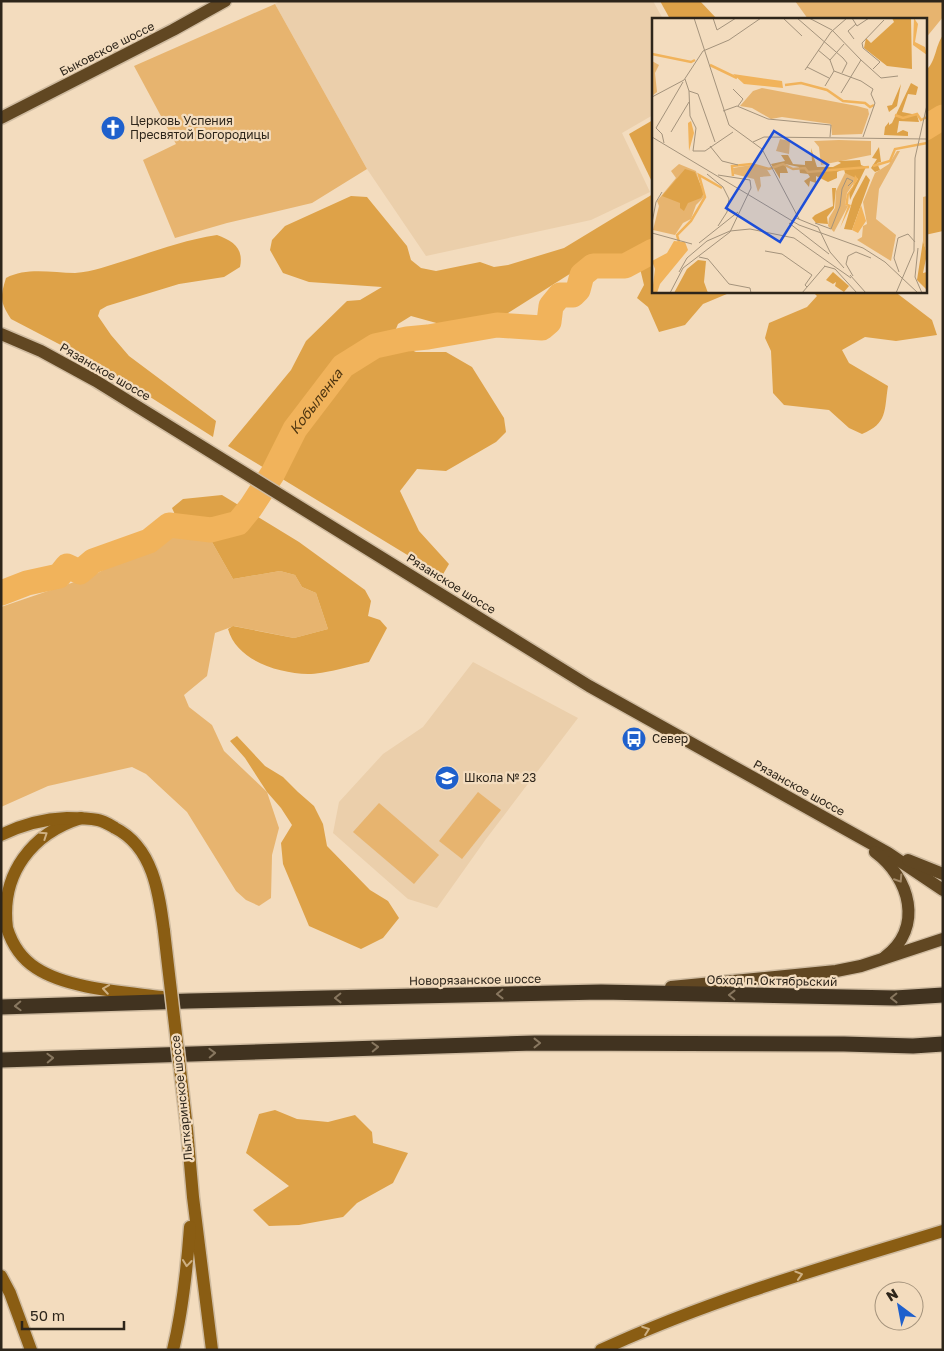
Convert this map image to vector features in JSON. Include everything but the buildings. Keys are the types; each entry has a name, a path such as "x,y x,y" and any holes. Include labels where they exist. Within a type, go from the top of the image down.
{"highway":[{"name":"Новорязанское шоссе","path":"1,1007 601,992"},
{"name":"Обход п. Октябрьский","path":"601,992 895,998 943,995"},
{"path":"1,1060 535,1043 943,1046"}],"main road":[{"name":"Быковское шоссе","path":"1,118 173,30 225,1"},
{"name":"Рязанское шоссе","path":"1,334 41,351 96,381 588,686 888,853 943,890"},
{"path":"81,818 60,825 42,835 27,848 10,872 5,884 3,910 7,930 15,947 34,966 45,973 66,981 104,989 189,1001"},
{"name":"Лыткаринское шоссе","path":"1,835 31,822 81,818 100,820 121,831 137,845 148,863 156,884 164,931 212,1350"},
{"path":"851,833 881,856 898,876 906,890 909,906 908,922 898,944 881,960"},
{"name":"Рязанское шоссе","path":"888,853 943,874"},
{"name":"Новорязанское шоссе","path":"601,992 701,986 836,971 861,966 943,939"},
{"name":"Лыткаринское шоссе","path":"172,1350 185,1285 193,1197"},
{"path":"601,1350 636,1334 790,1278 943,1231"},
{"path":"1,1276 10,1293 31,1350"}],"shaded area":[{"path":"280,1 653,1 662,18 652,18 652,116 622,133 650,192 591,220 426,256 367,169 275,4"},
{"path":"660,1 700,1 716,18 669,18"},
{"path":"795,1 943,1 943,17 926,38 926,18 807,18"},
{"path":"275,4 367,169 312,203 227,223 175,238 143,160 176,144 134,66"},
{"path":"943,35 943,231 926,235 926,70 931,64"},
{"path":"652,121 652,182 629,134"},
{"path":"652,195 652,292 732,292 703,304 685,325 659,332 648,307 637,298 644,285 637,256 595,258 497,320 440,324 411,316 398,324 393,336 402,346 416,352 446,352 472,367 504,418 506,432 496,442 446,471 417,469 400,491 419,531 449,564 442,576 228,446 291,370 306,341 347,301 360,300 382,287 309,282 283,273 270,250 272,240 285,226 351,196 367,197 407,246 411,260 421,268 436,271 480,262 494,267 508,265 564,248"},
{"path":"217,235 228,240 239,250 240,267 224,277 179,284 107,306 100,310 98,316 129,356 216,421 213,437 103,367 11,319 3,304 2,295 6,278 14,275 40,271 75,273 88,271 182,242"},
{"path":"813,292 895,292 932,320 937,335 896,341 865,337 842,350 849,363 888,386 885,409 881,421 862,434 849,428 829,410 784,405 773,393 771,351 765,338 769,323 807,307 817,296"},
{"path":"222,495 299,542 365,590 371,601 368,616 380,620 387,628 369,662 322,673 296,673 272,668 260,663 240,649 228,629 233,626 294,638 328,629 316,593 302,587 295,575 280,571 233,579 212,542 184,534 172,508 183,499"},
{"path":"184,534 212,542 233,579 280,571 295,575 302,587 316,593 328,629 294,638 234,626 215,633 207,676 184,695 189,707 212,725 224,751 267,792 279,828 272,855 271,898 259,906 246,900 236,891 187,812 146,774 132,767 48,786 1,807 1,607 92,576 150,545"},
{"name":"Школа № 23","path":"473,662 578,718 486,839 437,908 408,899 333,833 339,802 383,754 423,727"},
{"path":"237,736 265,766 283,777 314,806 323,824 327,846 370,890 388,901 399,918 383,938 361,949 309,926 283,864 281,843 292,825 267,792 245,758 230,741"},
{"path":"478,792 501,810 462,859 439,841"},
{"path":"379,803 439,855 414,884 353,832"},
{"path":"275,1110 297,1119 328,1122 355,1115 372,1132 373,1143 408,1153 393,1183 357,1203 343,1217 299,1225 269,1226 253,1210 289,1186 246,1153 259,1114"}],"waterway":[{"name":"Кобыленка","path":"926,127 943,117"},
{"name":"Кобыленка","path":"1,593 27,583 59,576 67,566 80,572 93,561 149,541 169,525 211,530 238,523 273,473 295,429 343,366 375,346 407,339 497,325 542,328 549,322 551,306 560,295 573,295 578,290 582,275 593,266 625,266 652,252"}],"place":[{"name":"Церковь Успения Пресвятой Богородицы","path":"113,128"},
{"name":"Север","path":"634,739"},
{"name":"Школа № 23","path":"447,778"}]}
